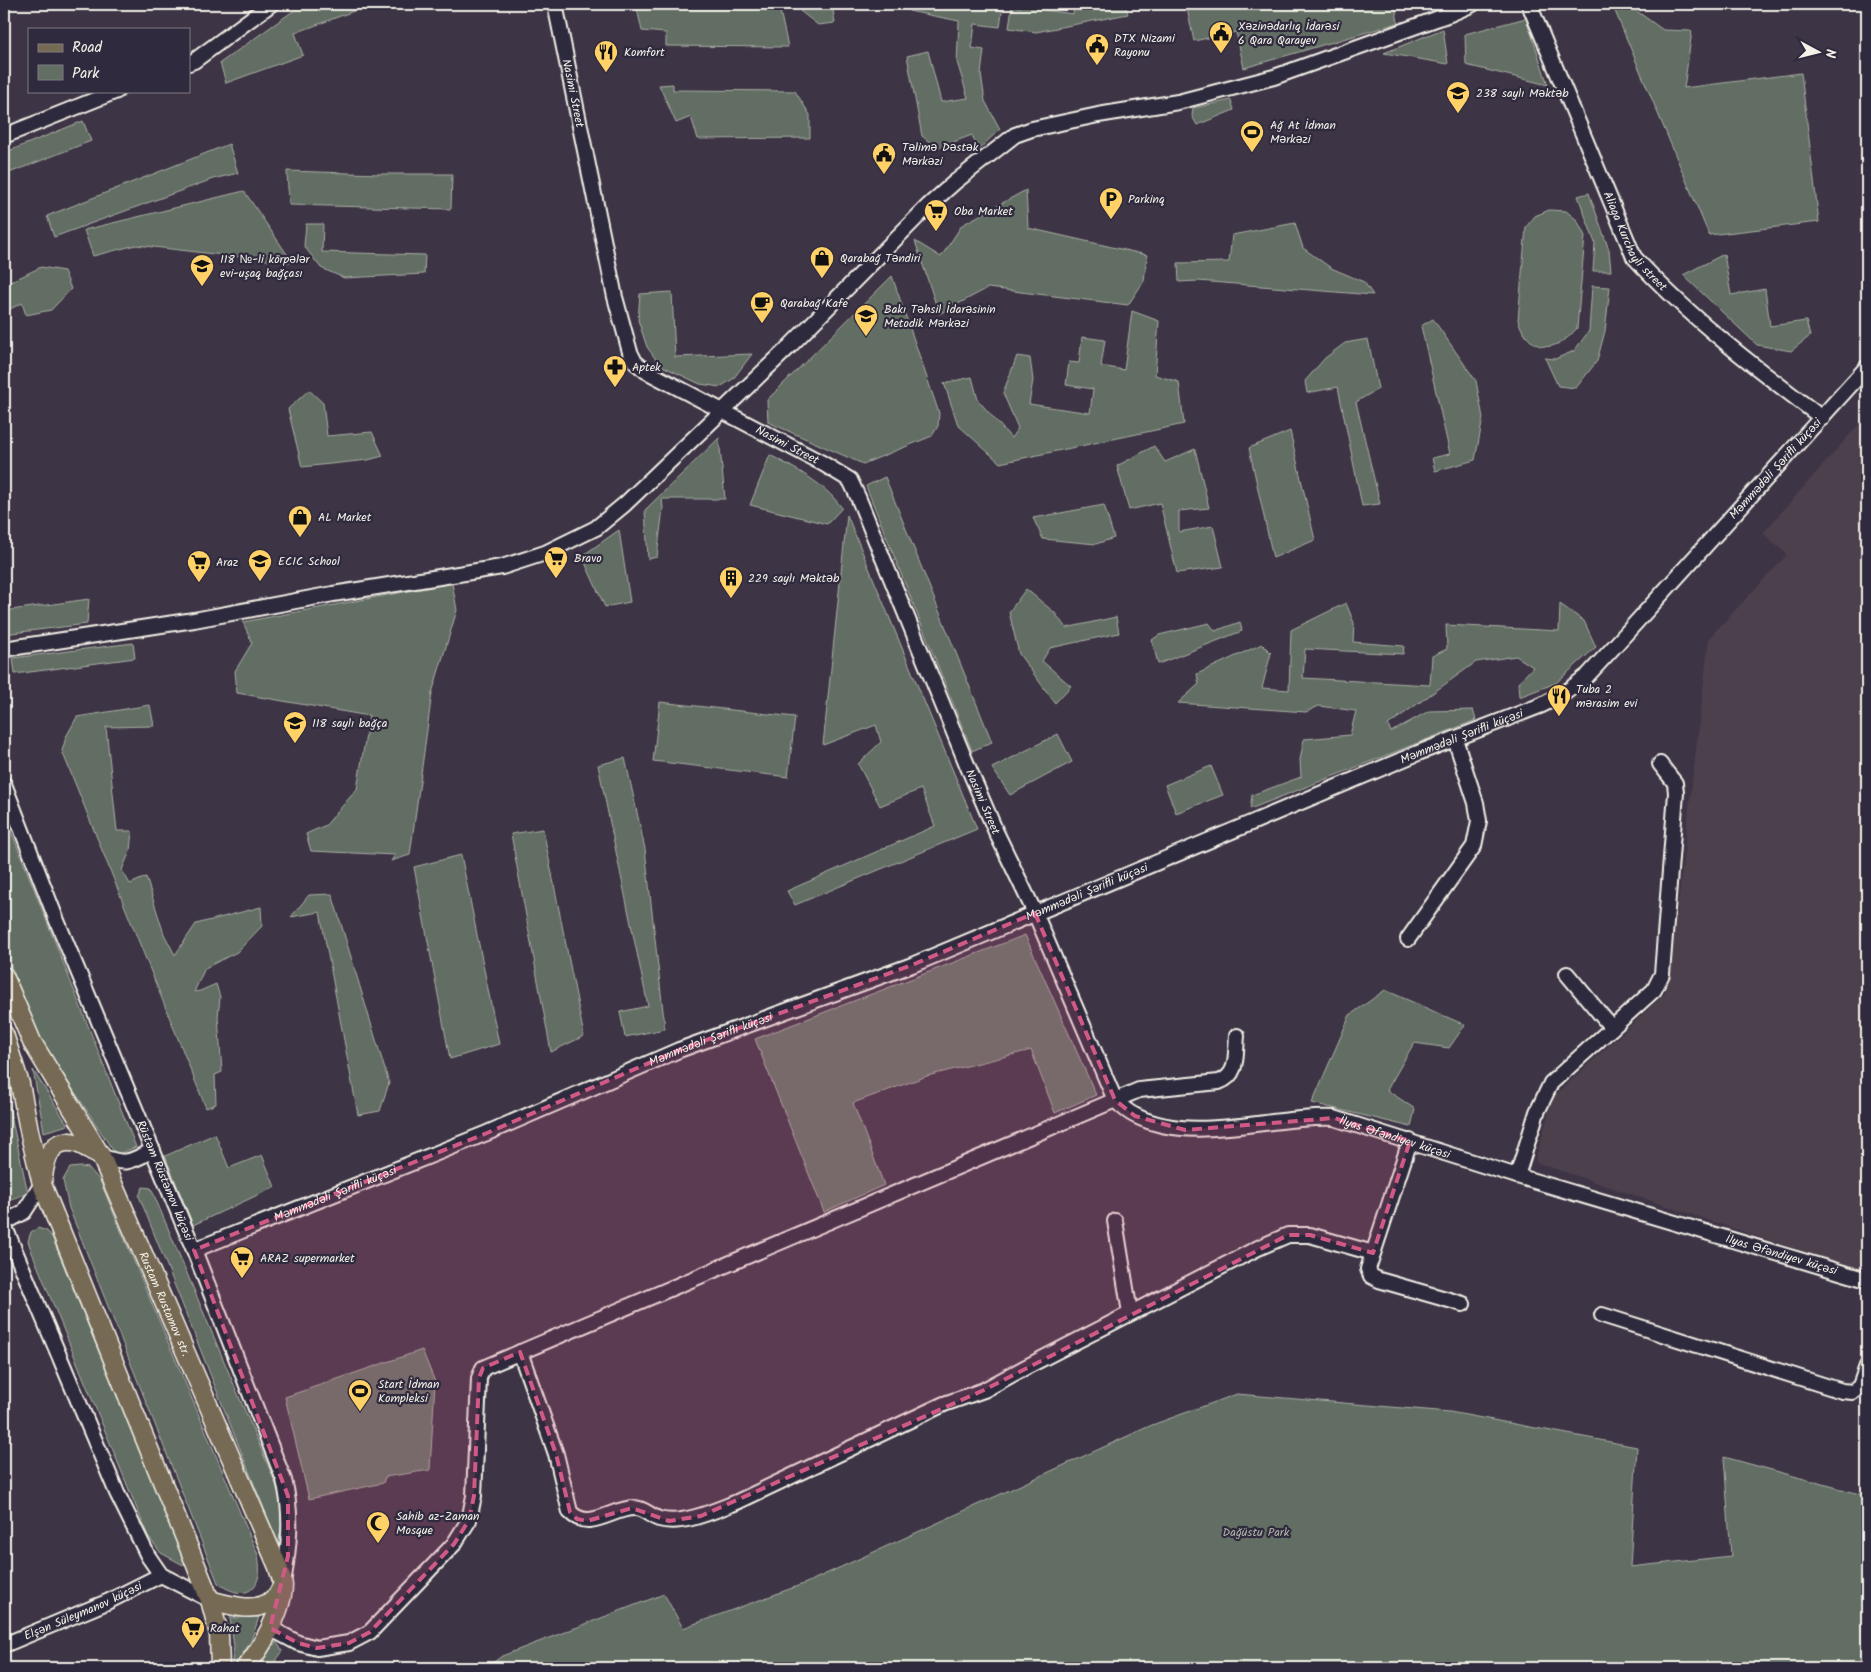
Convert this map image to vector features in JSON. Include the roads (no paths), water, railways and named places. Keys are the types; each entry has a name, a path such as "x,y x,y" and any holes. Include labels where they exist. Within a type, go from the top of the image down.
{"main road":[{"name":"Rustam Rustamov str.","path":"4,976 32,1042 101,1156 262,1528 283,1585"},
{"path":"4,1034 20,1084 42,1184 210,1600 219,1634 220,1668"},
{"path":"42,1184 44,1166 48,1155 56,1145 67,1142 78,1144 101,1156"},
{"path":"210,1600 241,1606 266,1604 274,1599 283,1585"},
{"path":"244,1668 267,1635 283,1585"}],"street":[{"path":"190,62 271,4"},
{"name":"Nasimi Street","path":"555,4 615,297 630,352 635,362 646,371 822,463 850,480 968,767 996,832 1035,913"},
{"path":"4,649 194,620 352,591 502,567 524,560 596,528 625,504 787,349 928,206 955,182 1016,135 1032,129 1089,117 1178,102 1274,77 1473,4"},
{"name":"Aliaga Kurchayli street","path":"1529,4 1634,257 1661,287 1752,364 1822,418"},
{"path":"4,136 114,92"},
{"name":"Məmmədəli Şərifli küçəsi","path":"194,1250 487,1133 679,1050 912,965 1455,739 1542,705 1566,692 1588,675 1867,367"},
{"path":"1408,939 1474,846 1479,821 1455,739"},
{"path":"1517,1176 1537,1112 1551,1083 1654,990 1662,974 1676,783 1660,764"},
{"name":"Rüstəm Rüstəmov küçəsi","path":"4,784 55,916 194,1250 284,1480 290,1514 283,1585"},
{"name":"İlyas Əfəndiyev küçəsi","path":"1035,913 1115,1100 1135,1116 1157,1124 1185,1130 1220,1128 1311,1116 1334,1118 1517,1176 1867,1279"},
{"path":"1567,974 1612,1028"},
{"path":"267,1635 317,1648 349,1644 370,1632 454,1544 469,1520 474,1496 478,1378 483,1368 1139,1090 1219,1082 1228,1078 1233,1072 1237,1036"},
{"path":"1410,1141 1368,1269 1371,1276 1463,1304"},
{"path":"101,1156 115,1162 126,1163 153,1150"},
{"path":"42,1184 24,1212 4,1224 117,1493 148,1556 161,1575 210,1600"},
{"path":"1115,1221 1130,1313"},
{"path":"520,1352 556,1454 570,1512 576,1520 587,1521 632,1508 641,1509 658,1519 669,1521 701,1516 737,1502 944,1404 984,1390 1130,1313 1258,1248 1288,1235 1310,1235 1373,1253"},
{"path":"1602,1315 1842,1391 1853,1392 1860,1386 1867,1366"},
{"name":"Elşən Süleymanov küçəsi","path":"4,1645 107,1602 161,1575"}],"place":[{"name":"Xəzinədarlıq İdarəsi 6 Qara Qarayev","path":"1221,54"},
{"name":"DTX Nizami Rayonu","path":"1097,66"},
{"name":"Komfort","path":"606,73"},
{"name":"238 saylı Məktəb","path":"1458,114"},
{"name":"Ağ At İdman Mərkəzi","path":"1252,153"},
{"name":"Təlimə Dəstək Mərkəzi","path":"884,175"},
{"name":"Parkinq","path":"1111,220"},
{"name":"Oba Market","path":"936,232"},
{"name":"Qarabağ Təndiri","path":"822,279"},
{"name":"118 №-li körpələr evi-uşaq bağçası","path":"202,287"},
{"name":"Qarabağ Kafe","path":"762,324"},
{"name":"Bakı Təhsil İdarəsinin Metodik Mərkəzi","path":"866,337"},
{"name":"Aptek","path":"615,388"},
{"name":"AL Market","path":"300,538"},
{"name":"Bravo","path":"556,579"},
{"name":"ECIC School","path":"260,582"},
{"name":"Araz","path":"199,583"},
{"name":"229 saylı Məktəb","path":"731,599"},
{"name":"Tuba 2 mərasim evi","path":"1559,717"},
{"name":"118 saylı bağça","path":"295,744"},
{"name":"ARAZ supermarket","path":"242,1279"},
{"name":"Start İdman Kompleksi","path":"360,1412"},
{"name":"Sahib az-Zaman Mosque","path":"378,1544"},
{"name":"Rahat","path":"193,1649"}],"park label":[{"name":"Dağüstu Park","path":"1256,1532"}]}
